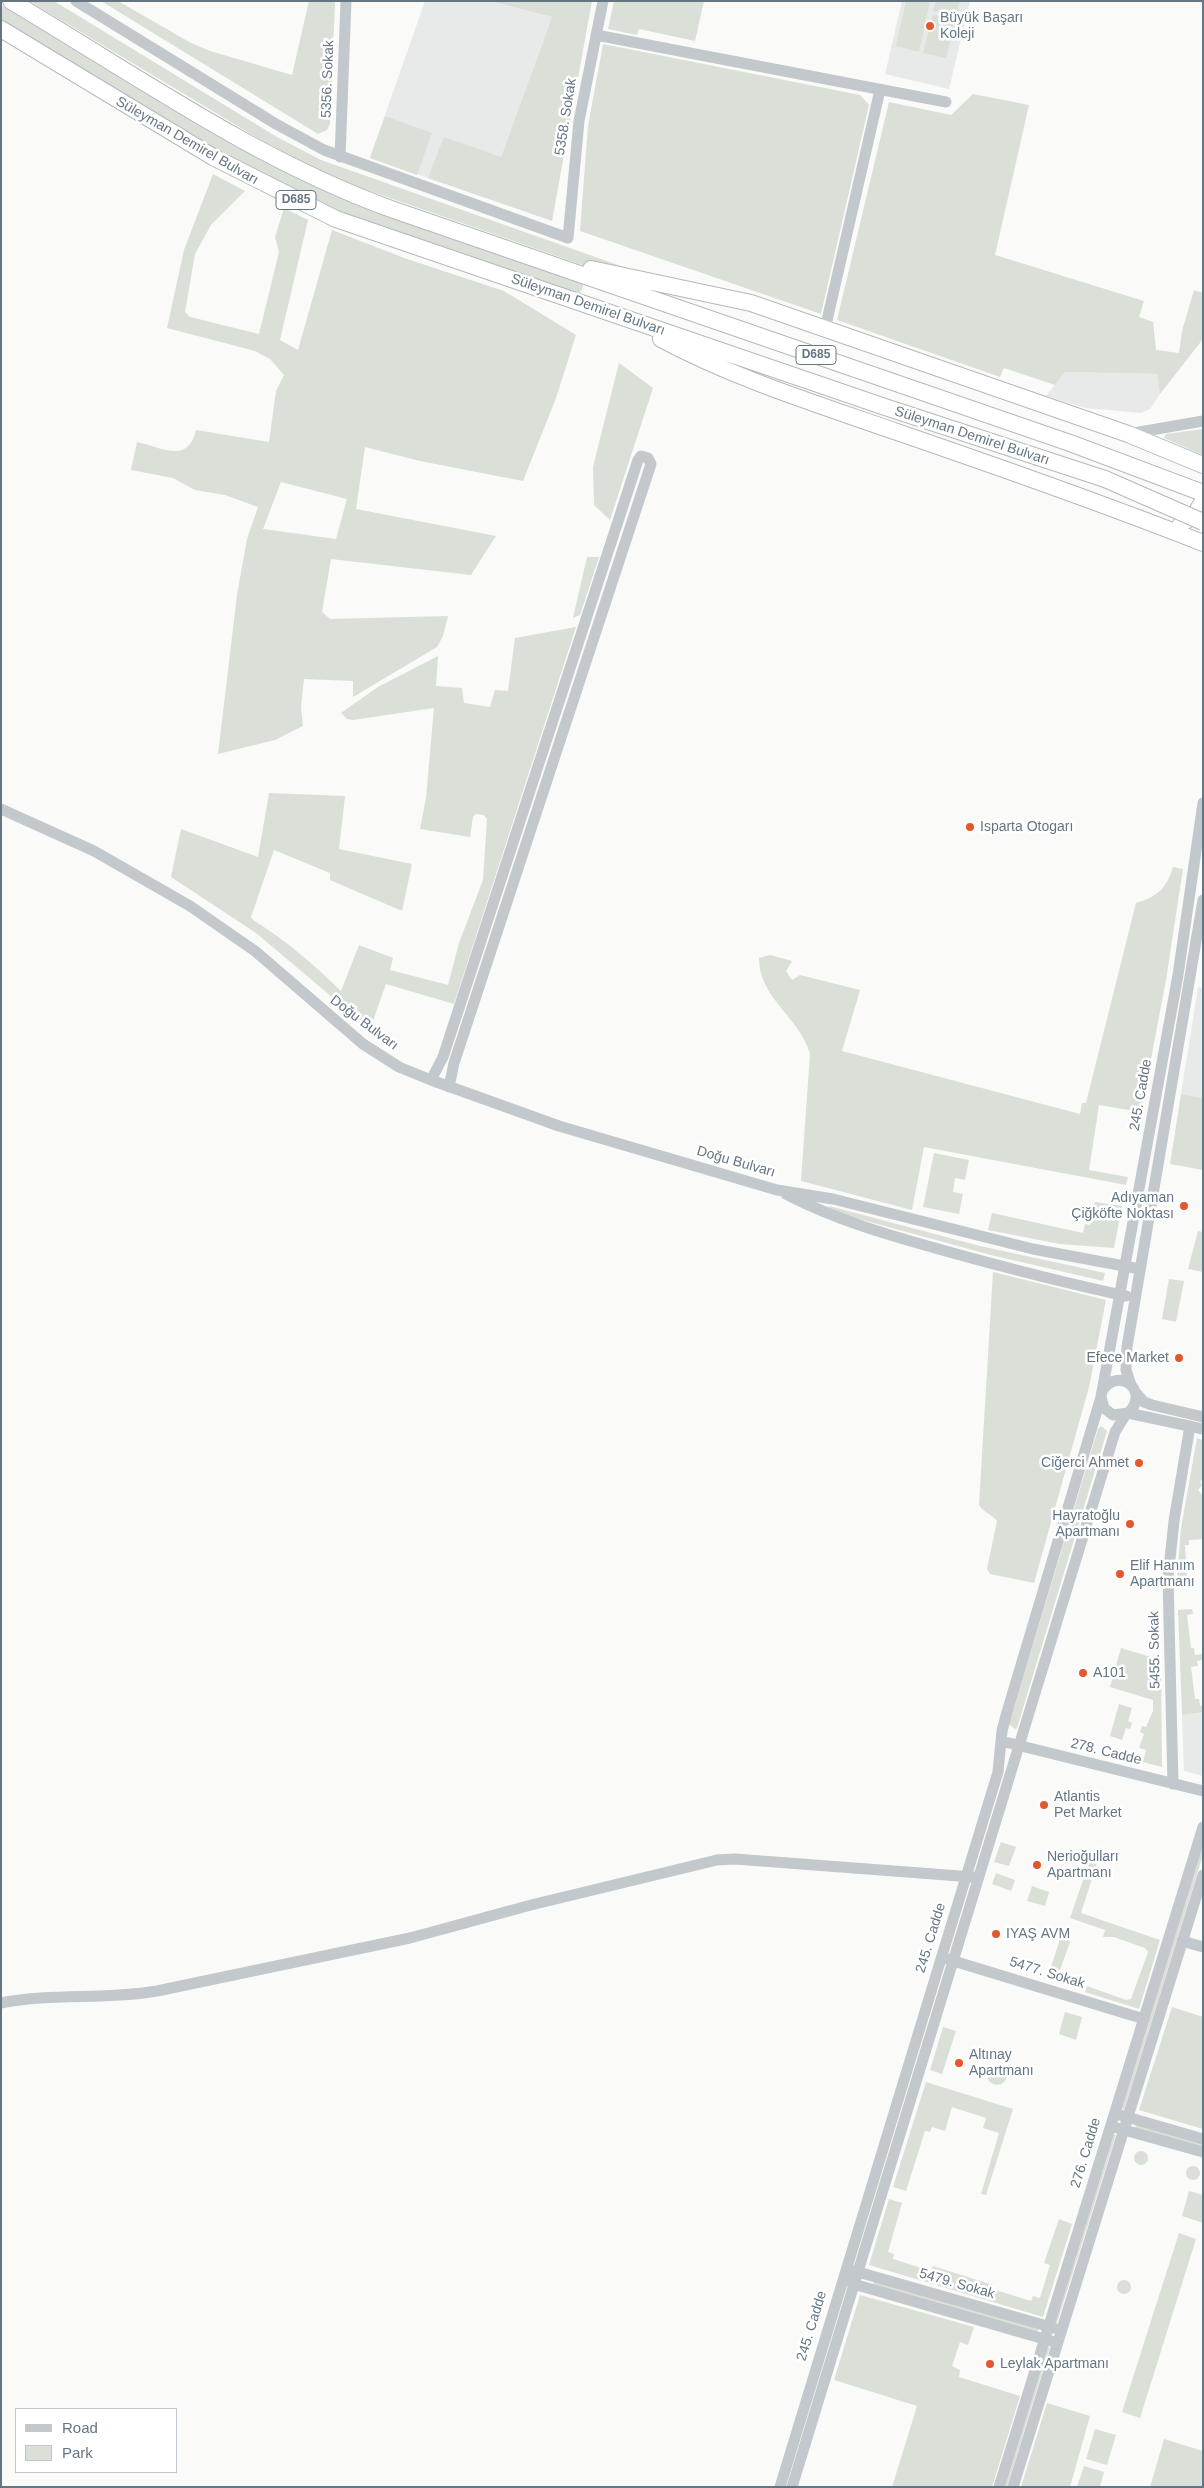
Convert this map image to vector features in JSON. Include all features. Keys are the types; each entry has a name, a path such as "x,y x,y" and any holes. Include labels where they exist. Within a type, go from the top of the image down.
{"highway":[{"name":"Süleyman Demirel Bulvarı","path":"11,1 298,171 356,196 1111,458 1203,493"},
{"name":"Süleyman Demirel Bulvarı","path":"1,29 213,158 310,207 377,234 885,407 1106,479 1203,522"},
{"path":"521,254 751,303 1128,434 1203,465"},
{"path":"617,315 720,368 775,389 1046,483 1203,542"},
{"path":"1186,458 1197,467 1203,479"},
{"path":"1157,524 1171,526 1185,522 1196,513 1203,501"}],"street":[{"path":"76,1 276,124 340,157"},
{"name":"5356. Sokak","path":"340,157 346,1"},
{"name":"5358. Sokak","path":"340,157 568,238 579,121 603,1"},
{"path":"596,35 946,102"},
{"path":"825,328 880,90"},
{"path":"1128,434 1203,421"},
{"path":"431,1080 443,1056 638,460 641,456 648,458 651,464 454,1063 449,1087"},
{"name":"245. Cadde","path":"792,2487 849,2275 941,1957 998,1772 1007,1712 1101,1394 1121,1295 1178,975 1203,803"},
{"name":"Doğu Bulvarı","path":"1,809 86,847 190,906 248,946 363,1044 399,1066 431,1080 559,1126 778,1190 833,1199 990,1239 1140,1269"},
{"path":"1203,900 1197,979 1140,1269 1125,1358 1126,1370 1134,1389 1136,1402 1127,1413 1119,1416 1108,1412 1101,1403 1101,1394 1110,1382 1121,1380 1134,1389 1144,1402 1203,1416"},
{"path":"1178,975 1197,979"},
{"name":"Doğu Bulvarı","path":"778,1190 831,1216 865,1228 995,1264 1136,1298"},
{"path":"1127,1413 1203,1429"},
{"name":"245. Cadde","path":"780,2487 954,1961 1115,1432 1127,1413"},
{"name":"5455. Sokak","path":"1173,1784 1168,1578 1174,1521 1190,1426"},
{"name":"278. Cadde","path":"1002,1741 1203,1791"},
{"name":"276. Cadde","path":"999,2487 1203,1827"},
{"path":"1,2003 47,1996 133,1994 157,1991 410,1938 541,1902 717,1860 735,1859 980,1878"},
{"name":"276. Cadde","path":"1013,2487 1203,1875"},
{"path":"1182,1942 1203,1947"},
{"name":"5477. Sokak","path":"941,1957 1144,2019"},
{"path":"1114,2114 1203,2139"},
{"path":"1110,2126 1203,2152"},
{"name":"5479. Sokak","path":"849,2275 1061,2330"},
{"name":"5479. Sokak","path":"849,2275 1057,2343"}],"shaded area":[{"path":"425,1 490,1 552,17 486,198 370,158"},
{"name":"Büyük Başarı Koleji","path":"902,1 970,1 949,89 885,74"},
{"path":"1065,372 1157,374 1160,394 1150,409 1141,413 1085,408 1046,396"},
{"path":"1198,987 1203,988 1203,1098 1181,1094"},
{"path":"1203,1712 1203,1776 1184,1771 1182,1715"}],"green space":[{"path":"29,1 54,1 277,137 321,160 683,288 600,271 361,188 317,170 261,140"},
{"path":"101,1 118,1 191,43 210,51 292,75 309,1 335,1 330,124 327,130 318,134"},
{"path":"490,1 592,1 552,221 428,178 444,137 501,157 552,17"},
{"path":"614,1 704,1 695,41 639,29 637,35 608,29"},
{"path":"906,1 930,1 919,52 896,46"},
{"path":"936,1 960,1 956,16 933,11"},
{"path":"1,5 301,180 392,217 584,283 580,294 385,230 329,208 264,177 138,105 1,20"},
{"path":"933,15 955,21 946,58 923,53"},
{"path":"603,44 860,95 869,105 821,314 580,231 588,126"},
{"path":"973,94 1029,105 995,255 1144,301 1139,317 1153,322 1156,350 1179,353 1182,331 1194,290 1203,293 1203,339 1160,394 1157,374 1065,372 1055,385 1004,368 1000,377 837,320 889,102 951,115"},
{"path":"385,116 432,133 417,175 370,158"},
{"path":"213,174 245,191 211,225 195,254 185,312 190,317 259,334 279,252 275,237 284,208 308,220 280,340 298,350 332,230 407,259 504,291 576,335 556,398 523,481 420,461 365,447 356,509 496,536 471,575 331,559 322,612 330,619 448,616 443,636 437,647 353,697 353,681 304,679 301,707 303,726 275,740 218,754 237,595 247,539 258,507 225,495 195,490 173,478 131,470 137,442 164,450 180,450 187,447 192,441 196,430 269,442 276,391 284,375 270,359 255,351 167,328 184,250","holes":["281,482 347,499 336,539 263,529"]},
{"path":"619,363 653,388 610,520 594,505 593,467"},
{"path":"1203,429 1203,455 1164,438 1166,434"},
{"path":"587,557 599,557 580,615 573,618"},
{"path":"576,627 454,1004 386,984 370,1029 256,933 171,877 181,829 258,857 269,793 345,796 339,849 412,864 402,911 330,880 330,873 274,850 251,917 299,953 341,991 359,945 393,958 390,970 448,985 459,943 483,880 487,819 484,815 476,814 473,817 470,837 420,829 426,798 434,708 353,720 347,719 341,713 378,687 438,656 436,686 462,688 464,703 490,707 495,690 508,691 515,638"},
{"path":"1173,867 1183,869 1166,980 1141,1112 1099,1105 1089,1170 1128,1177 1126,1185 924,1147 912,1210 801,1181 810,1054 798,1029 772,997 761,972 759,958 770,955 792,961 786,971 792,980 800,975 860,990 842,1051 1080,1114 1082,1103 1086,1103 1136,903 1150,898 1160,891 1168,881"},
{"path":"1181,1094 1203,1098 1203,1170 1170,1164"},
{"path":"934,1153 969,1160 965,1180 955,1178 953,1192 963,1194 959,1214 923,1207"},
{"path":"1095,1202 1122,1206 1114,1248 1060,1244 988,1230 992,1213 1083,1233 1085,1224 1090,1225"},
{"path":"829,1206 980,1246 1105,1273 1103,1281 991,1255 848,1216 829,1208"},
{"path":"1198,1231 1203,1232 1203,1272 1188,1269"},
{"path":"993,1272 1106,1300 1089,1387 1034,1583 990,1574 987,1569 997,1521 979,1505"},
{"path":"1169,1279 1184,1281 1176,1322 1162,1319"},
{"path":"1101,1426 1107,1431 1017,1728 1015,1729 1009,1724 1098,1429"},
{"path":"1197,1438 1203,1440 1203,1479 1200,1482 1202,1485 1198,1490 1203,1496 1203,1539 1189,1540 1189,1545 1185,1545 1187,1576 1183,1580 1177,1580 1181,1528"},
{"path":"1192,1609 1193,1614 1187,1615 1191,1648 1194,1648 1195,1655 1203,1654 1203,1660 1197,1661 1198,1666 1191,1667 1195,1699 1199,1699 1200,1706 1203,1705 1203,1712 1182,1715 1178,1610"},
{"path":"1121,1648 1161,1660 1162,1767 1143,1762 1146,1750 1139,1748 1144,1734 1140,1732 1142,1726 1146,1727 1153,1711 1153,1700 1110,1687"},
{"path":"1119,1704 1132,1708 1128,1721 1132,1723 1130,1729 1126,1728 1122,1740 1110,1736"},
{"path":"1001,1842 1016,1847 1009,1866 994,1862"},
{"path":"1203,1845 1203,1855 1124,2110 1121,2109"},
{"path":"1092,1854 1099,1857 1081,1913 1160,1940 1139,2009 1085,1992 1087,1986 1126,2000 1131,1999 1148,1952 1145,1948 1114,1937 1103,1937 1105,1930 1070,1918"},
{"path":"996,1873 1015,1880 1011,1891 992,1884"},
{"path":"1032,1886 1049,1892 1045,1906 1027,1901"},
{"path":"1061,1936 1071,1939 1060,1970 1051,1967"},
{"path":"1172,2007 1203,2017 1203,2129 1139,2110"},
{"path":"1065,2012 1082,2017 1076,2040 1059,2034"},
{"path":"943,2027 956,2031 942,2074 930,2070"},
{"path":"997,2065 1004,2068 1007,2075 1004,2082 997,2085 990,2082 987,2075 990,2068"},
{"path":"926,2082 1013,2109 986,2195 981,2194 999,2133 983,2128 986,2118 952,2107 945,2131 932,2127 930,2132 925,2131 906,2191 893,2187"},
{"path":"1136,2125 1203,2144 1203,2147 1135,2128"},
{"path":"1113,2134 1116,2135 1057,2323 1055,2322"},
{"path":"1141,2151 1146,2153 1148,2158 1146,2163 1141,2165 1136,2163 1134,2158 1136,2153"},
{"path":"1193,2166 1198,2168 1200,2173 1198,2178 1193,2180 1188,2178 1186,2173 1188,2168"},
{"path":"1189,2191 1203,2195 1203,2223 1182,2216"},
{"path":"889,2199 902,2203 888,2252 894,2254 893,2259 931,2271 933,2266 993,2285 992,2289 1031,2301 1033,2296 1040,2298 1050,2265 1044,2263 1059,2219 1072,2224 1043,2317 869,2265"},
{"path":"1179,2233 1196,2239 1140,2418 1122,2412"},
{"path":"1124,2280 1129,2282 1131,2287 1129,2292 1124,2294 1119,2292 1117,2287 1119,2282"},
{"path":"874,2281 1039,2329 1037,2332 873,2285"},
{"path":"860,2295 974,2327 968,2345 960,2342 952,2366 960,2370 959,2377 1020,2396 992,2487 892,2487 917,2406 834,2380"},
{"path":"1047,2347 1050,2347 1007,2487 1004,2487"},
{"path":"1047,2403 1090,2416 1070,2487 1021,2487"},
{"path":"1095,2429 1116,2435 1107,2465 1086,2459"},
{"path":"1164,2439 1203,2451 1203,2487 1150,2487"},
{"path":"1084,2466 1104,2472 1100,2487 1077,2487"}],"place":[{"name":"Büyük Başarı Koleji","path":"930,26"},
{"name":"Isparta Otogarı","path":"970,827"},
{"name":"Adıyaman Çiğköfte Noktası","path":"1184,1206"},
{"name":"Efece Market","path":"1179,1358"},
{"name":"Ciğerci Ahmet","path":"1139,1463"},
{"name":"Hayratoğlu Apartmanı","path":"1130,1524"},
{"name":"Elif Hanım Apartmanı","path":"1120,1574"},
{"name":"A101","path":"1083,1673"},
{"name":"Atlantis Pet Market","path":"1044,1805"},
{"name":"Nerioğulları Apartmanı","path":"1037,1865"},
{"name":"IYAŞ AVM","path":"996,1934"},
{"name":"Altınay Apartmanı","path":"959,2063"},
{"name":"Leylak Apartmanı","path":"990,2364"}]}
